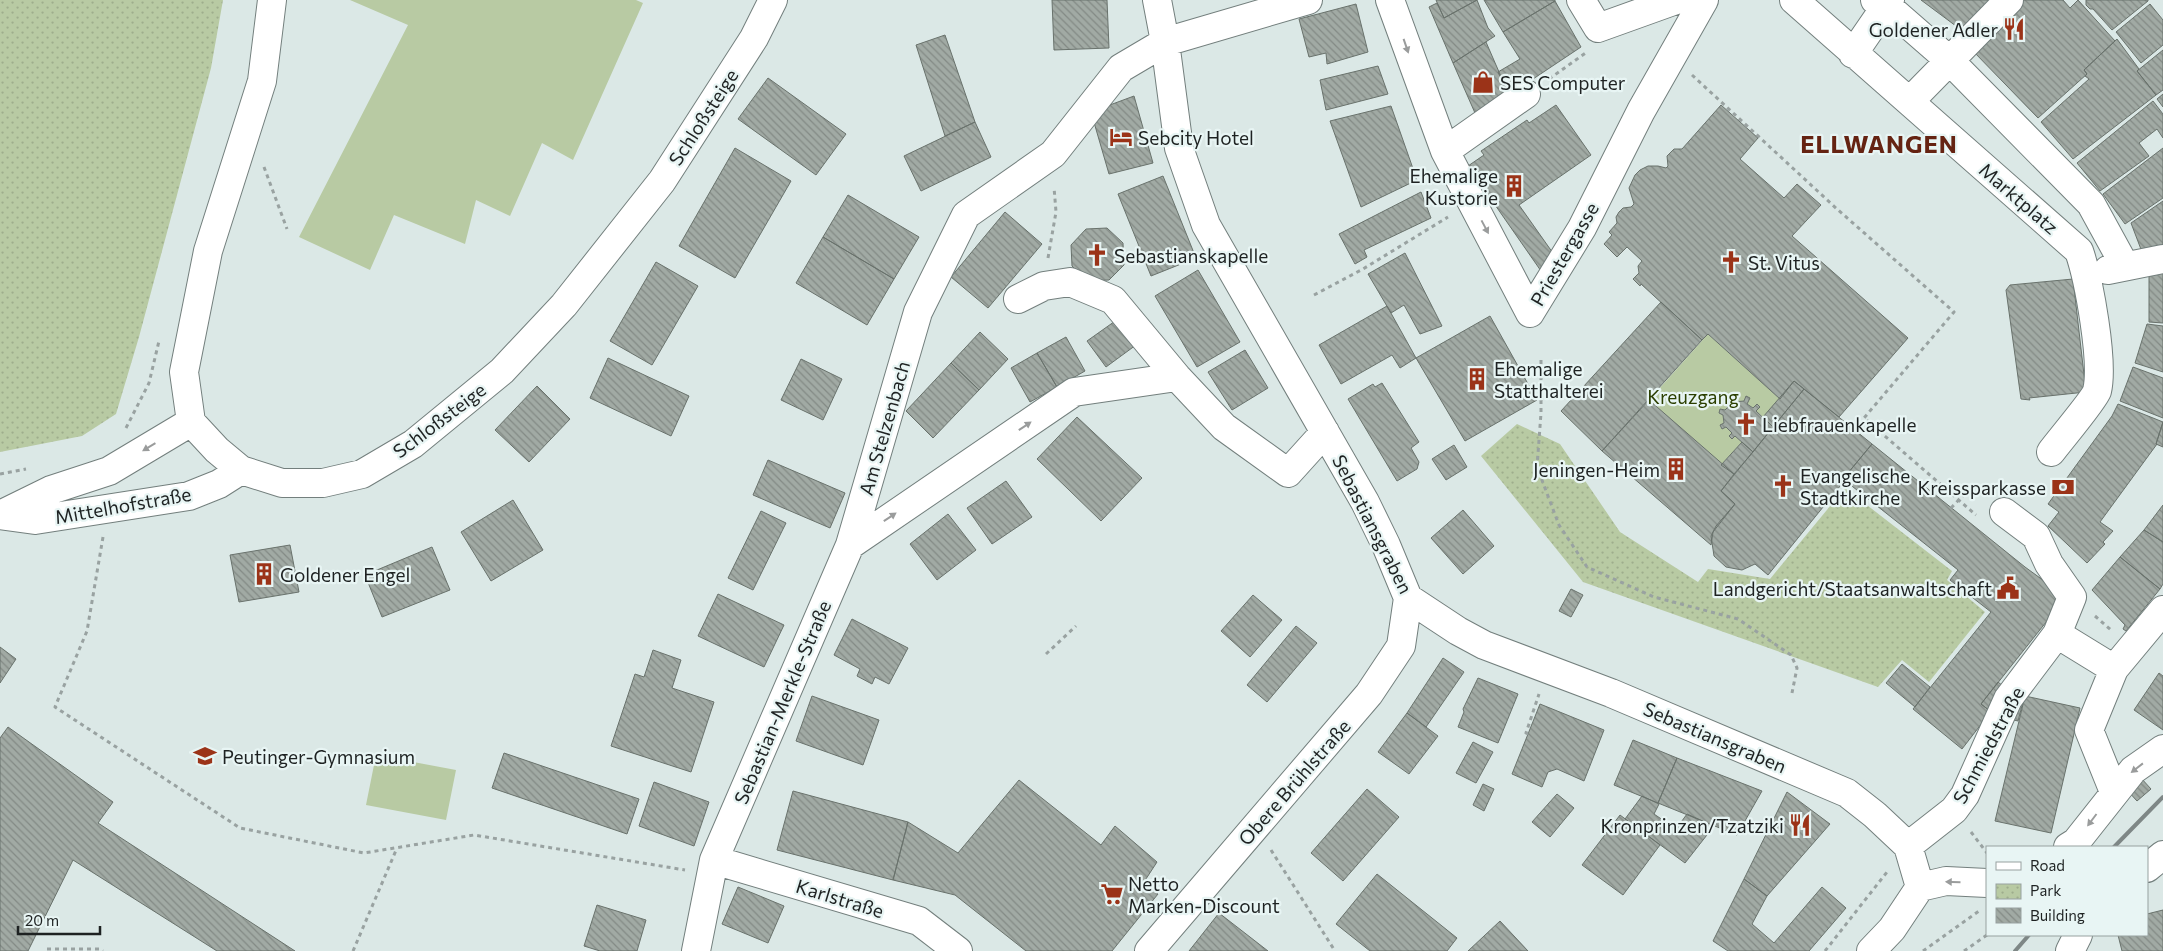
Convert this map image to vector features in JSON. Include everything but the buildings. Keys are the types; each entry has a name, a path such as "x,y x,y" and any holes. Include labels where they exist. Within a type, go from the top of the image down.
{"street":[{"path":"191,422 184,372 208,251 262,82 272,0"},
{"name":"Schloßsteige","path":"191,422 216,450 242,470 282,482 322,483 362,474 413,444 502,372 564,305 662,181 754,38 774,0"},
{"name":"Am Stelzenbach","path":"850,545 918,312 966,215 1053,154 1121,68 1165,42 1308,0"},
{"name":"Priestergasse","path":"1390,0 1445,151 1530,312 1582,228 1641,111 1704,0"},
{"path":"1581,0 1598,28 1676,0"},
{"name":"Marktplatz","path":"1794,0 1853,54 1910,101 2080,251 2087,275 2098,360 2097,392 2051,452"},
{"path":"1910,101 2009,0"},
{"name":"Sebastiansgraben","path":"1155,2 1165,42 1179,148 1206,225 1365,502 1386,545 1408,598 1484,645 1611,693 1846,794 1875,815 1908,846"},
{"path":"1853,54 1884,2 1950,60 2091,204 2125,266"},
{"path":"1445,151 1526,94"},
{"path":"2087,275 2163,259"},
{"path":"1018,300 1044,286 1070,282 1112,300 1177,377 1224,427 1288,473 1325,432"},
{"name":"Am Stelzenbach","path":"850,545 1074,392 1177,377"},
{"name":"Mittelhofstraße","path":"0,515 51,490 109,471 191,422"},
{"name":"Mittelhofstraße","path":"0,515 35,520 189,496 219,484 242,470"},
{"path":"1993,516 2036,536 2049,564 2072,597"},
{"name":"Sebastian-Merkle-Straße","path":"696,951 712,867 850,545"},
{"name":"Schmiedstraße","path":"1908,846 1954,810 1964,794 2008,699 2057,634 2072,597"},
{"name":"Obere Brühlstraße","path":"1149,951 1375,686 1401,646 1408,598"},
{"path":"2114,792 2089,730 2114,670 2163,610"},
{"path":"2057,634 2114,670"},
{"path":"2070,846 2076,842 2133,770 2163,749"},
{"path":"1908,846 1920,887"},
{"path":"2148,867 2163,855"},
{"name":"Karlstraße","path":"712,867 919,922 958,951"},
{"path":"1871,951 1892,929 1920,887 1946,881 1984,896"},
{"path":"2070,951 2078,936"}],"path":[{"path":"1672,56 1837,208 1954,312 1864,418 1959,500 1993,516"},
{"path":"249,124 287,230"},
{"path":"1044,286 1056,212 1053,154"},
{"path":"1314,295 1363,269 1472,202"},
{"path":"123,434 149,383 162,328 193,329"},
{"path":"1541,360 1541,412 1537,467 1559,525 1587,567 1654,597 1738,619 1791,655 1797,668 1792,692"},
{"path":"1951,508 1974,484"},
{"path":"101,509 105,530 87,631 55,707 240,828 364,853 474,835 712,867"},
{"path":"2072,597 2132,648"},
{"path":"1046,654 1076,626"},
{"path":"1528,734 1526,733 1547,669"},
{"path":"1256,827 1335,951"},
{"path":"1825,951 1908,846"},
{"path":"353,951 397,848"},
{"path":"1923,951 1984,896"},
{"path":"1964,951 1986,936"},
{"path":"47,949 99,949 103,951"}],"green space":[{"path":"0,0 223,0 211,68 139,337 116,414 82,436 0,452"},
{"path":"350,0 636,0 643,3 573,160 542,143 510,216 476,200 465,244 394,215 370,270 299,237 408,25"},
{"name":"Kreuzgang","path":"1708,334 1780,399 1763,417 1756,411 1760,407 1757,404 1753,408 1747,404 1749,398 1746,397 1744,401 1734,402 1732,397 1729,400 1732,403 1725,410 1720,409 1719,413 1723,415 1724,423 1720,426 1722,429 1726,427 1732,433 1729,436 1732,439 1735,436 1742,442 1721,465 1649,400"},
{"path":"1517,424 1560,444 1620,532 1698,582 1708,569 1770,579 1845,488 1952,571 1947,580 1985,612 1929,682 1902,660 1878,687 1583,582 1481,456"},
{"path":"376,755 456,770 446,820 366,805"}],"railway":[{"path":"2115,846 2163,797"},
{"path":"2015,951 2028,936"}],"place":[{"name":"Goldener Adler","path":"2014,29"},
{"name":"SES Computer","path":"1483,82"},
{"name":"Sebcity Hotel","path":"1121,137"},
{"name":"Ehemalige Kustorie","path":"1514,186"},
{"name":"Sebastianskapelle","path":"1097,255"},
{"name":"St. Vitus","path":"1731,262"},
{"name":"Ehemalige Statthalterei","path":"1477,379"},
{"name":"Liebfrauenkapelle","path":"1746,424"},
{"name":"Jeningen-Heim","path":"1676,469"},
{"name":"Evangelische Stadtkirche","path":"1783,486"},
{"name":"Kreissparkasse","path":"2063,487"},
{"name":"Goldener Engel","path":"264,574"},
{"name":"Landgericht/Staatsanwaltschaft","path":"2008,588"},
{"name":"Peutinger-Gymnasium","path":"205,756"},
{"name":"Kronprinzen/Tzatziki","path":"1800,825"},
{"name":"Netto Marken-Discount","path":"1112,894"}],"district":[{"name":"ELLWANGEN","path":"1879,143"}]}
